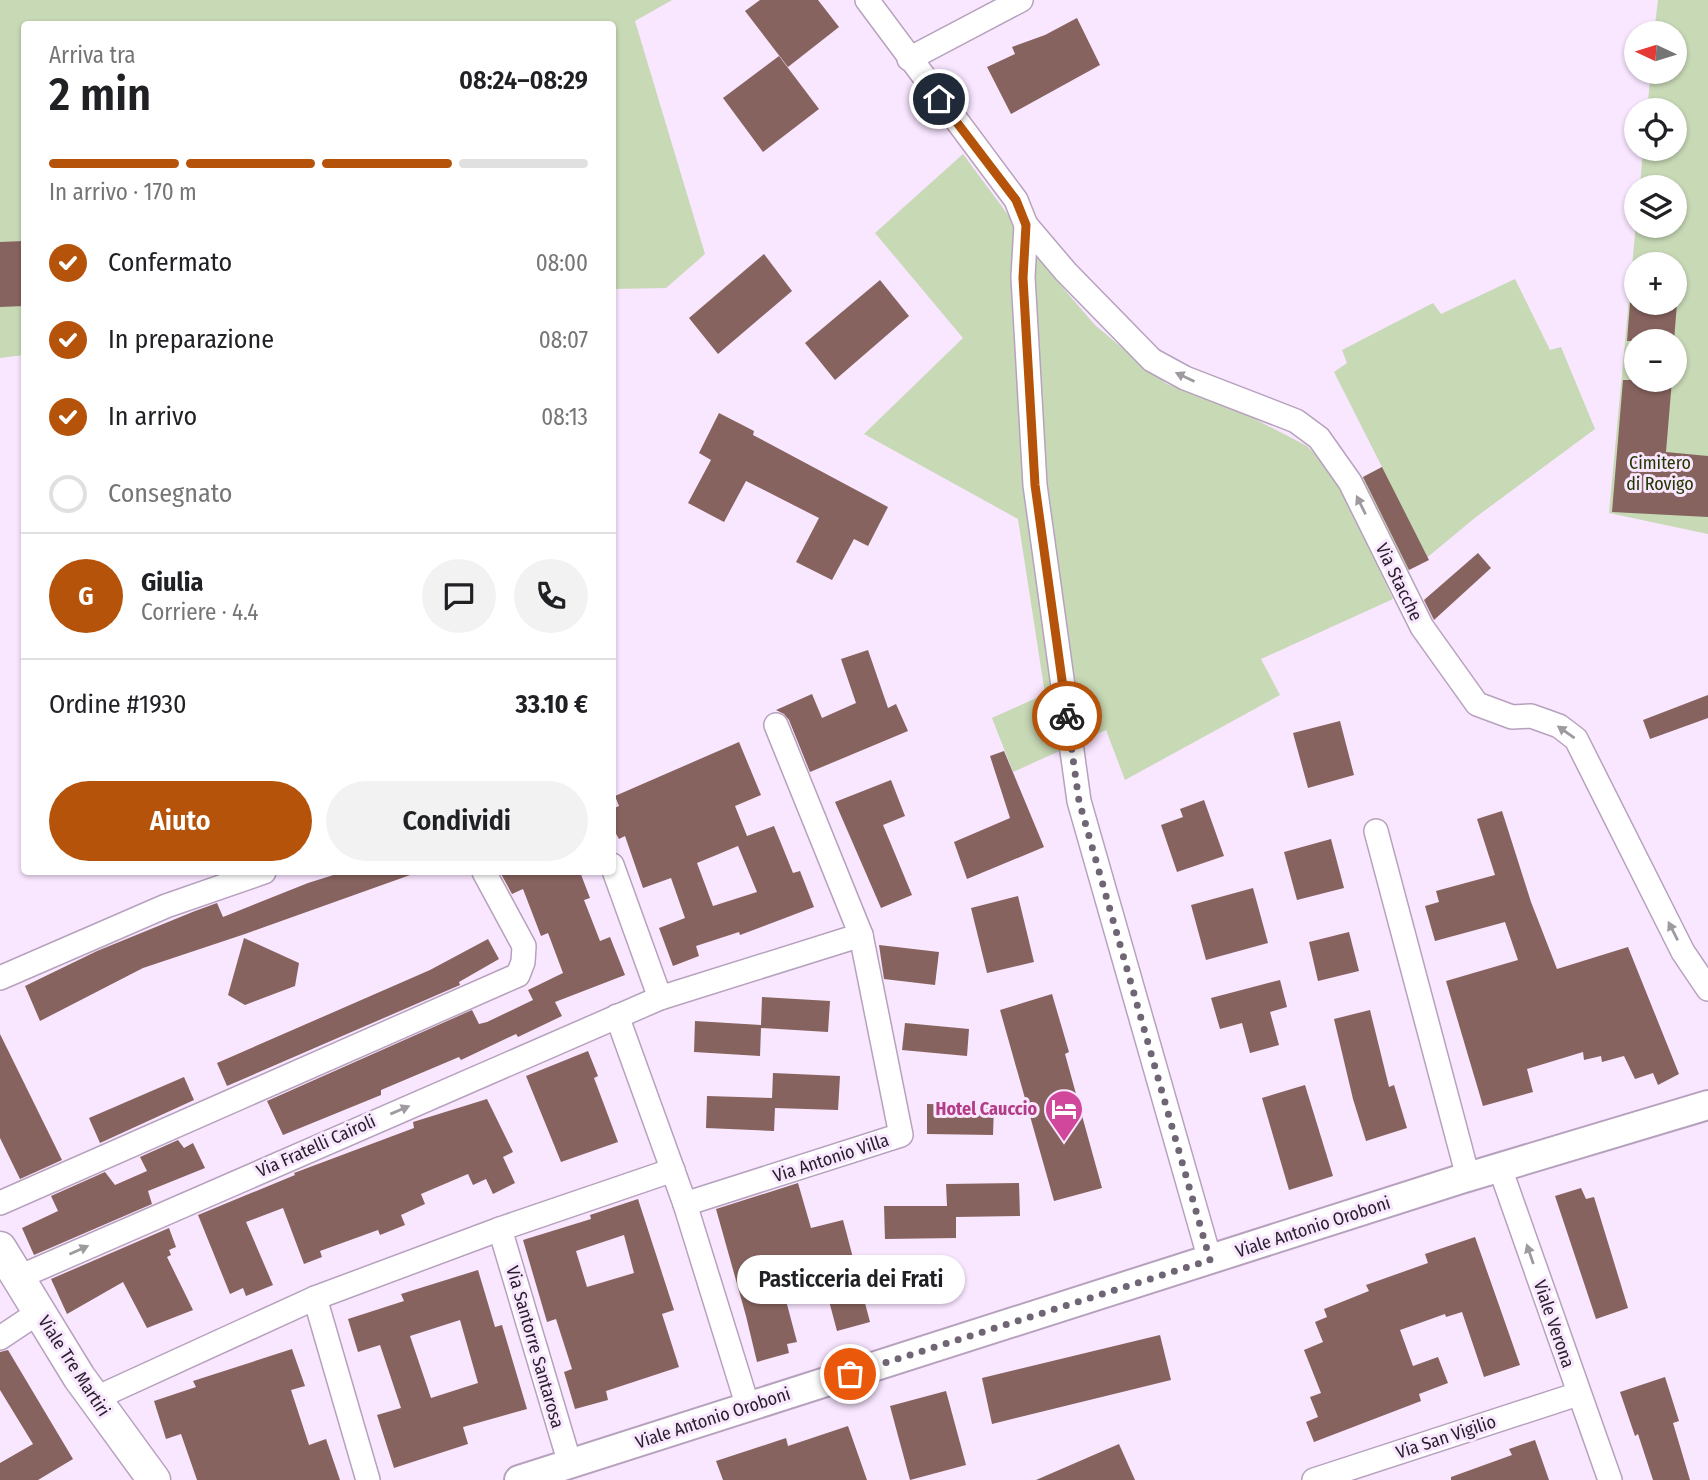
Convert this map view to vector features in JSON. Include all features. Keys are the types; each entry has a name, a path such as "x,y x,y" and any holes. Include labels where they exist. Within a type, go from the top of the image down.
{"main road":[{"name":"Viale Tre Martiri","path":"0,1248 94,1399 154,1480"}],"street":[{"name":"Via Stacche","path":"867,0 1016,200 1026,225 1066,272 1152,360 1185,379 1296,421 1319,438 1350,482 1422,627 1477,704 1512,717 1531,716 1559,726 1576,739 1683,952 1708,989"},
{"path":"909,59 1021,0"},
{"name":"Via Stacche","path":"1026,225 1023,278 1035,485 1079,801 1210,1260"},
{"name":"Via Antonio Villa","path":"685,1204 901,1135 861,935 776,725"},
{"path":"1376,831 1468,1177"},
{"path":"0,978 166,906 255,875"},
{"path":"0,1203 518,975 523,962 524,946 486,875"},
{"path":"616,875 660,998"},
{"path":"748,1407 685,1204 617,1016 660,998 861,935"},
{"name":"Via Fratelli Cairoli","path":"17,1278 617,1016"},
{"name":"Viale Antonio Oroboni","path":"519,1480 1468,1177 1708,1105"},
{"name":"Viale Verona","path":"1500,1168 1610,1480"},
{"path":"94,1399 315,1298 500,1229 673,1170"},
{"name":"Via Santorre Santarosa","path":"500,1229 570,1464"},
{"path":"315,1298 368,1480"},
{"path":"0,1338 39,1312"},
{"name":"Via San Vigilio","path":"1314,1480 1578,1394"}],"green space":[{"path":"0,0 672,0 635,21 705,254 666,288 616,289 616,21 21,21 21,355 0,358"},
{"name":"Cimitero di Rovigo","path":"1658,0 1708,0 1708,534 1609,513 1624,352 1624,392 1687,392 1687,329 1626,329 1627,315 1687,315 1687,252 1633,252 1635,238 1687,238 1687,175 1641,175 1642,161 1687,161 1687,98 1648,98 1650,84 1687,84 1687,21 1655,21"},
{"path":"963,154 1057,281 1095,325 1167,384 1249,416 1307,446 1335,475 1393,599 1261,659 1280,695 1125,780 1106,730 1013,772 992,718 1045,694 1018,519 864,434 963,338 875,233"},
{"path":"1515,279 1550,350 1561,347 1595,429 1476,517 1418,565 1402,573 1355,481 1382,467 1334,372 1347,363 1342,350 1433,303 1441,314"}],"building":[{"path":"760,0 818,0 839,27 788,67 745,11"},
{"path":"1077,18 1100,65 1011,114 987,67 1015,54 1012,47 1045,35"},
{"path":"779,56 819,109 763,152 723,98"},
{"path":"21,241 21,306 0,307 0,242"},
{"path":"764,254 792,291 718,354 689,318"},
{"path":"880,280 909,316 835,380 805,343"},
{"path":"1629,315 1676,315 1675,329 1628,329"},
{"path":"1623,380 1624,392 1671,392 1666,452 1708,456 1708,517 1612,512"},
{"path":"719,413 754,431 753,435 888,507 868,546 854,539 832,580 796,562 819,518 746,481 724,522 688,503 711,460 699,453"},
{"path":"1382,467 1429,560 1409,570 1363,477"},
{"path":"1478,553 1491,568 1434,620 1424,600"},
{"path":"868,650 888,708 896,704 908,731 810,772 789,720 776,710 812,694 822,718 856,703 841,659"},
{"path":"1708,695 1708,718 1650,739 1643,720"},
{"path":"1340,721 1354,775 1308,788 1293,733"},
{"path":"739,742 761,795 735,806 747,836 774,826 793,873 800,871 814,907 740,935 739,932 696,946 699,956 673,966 659,928 685,918 671,878 643,888 625,836 619,839 616,834 616,807 619,806 616,796","holes":["738,846 757,892 713,906 697,863"]},
{"path":"1004,751 1044,847 967,879 954,842 1010,818 990,756"},
{"path":"891,780 905,816 883,825 912,895 881,908 835,802"},
{"path":"1204,800 1224,856 1177,872 1161,825 1183,817 1180,809"},
{"path":"1502,811 1531,902 1557,969 1628,947 1679,1074 1658,1085 1653,1073 1635,1079 1624,1056 1602,1062 1601,1056 1584,1060 1583,1052 1527,1069 1533,1092 1483,1106 1446,981 1518,960 1505,922 1435,941 1425,906 1439,902 1436,891 1495,875 1477,819"},
{"path":"1331,839 1344,888 1297,900 1284,852"},
{"path":"333,875 410,875 143,968 40,1021 25,986 97,951 195,911 217,903 223,917"},
{"path":"502,875 581,875 590,898 584,900 600,941 610,937 625,975 555,1002 562,1016 518,1037 516,1034 461,1060 459,1057 381,1090 381,1095 283,1135 267,1101 472,1010 479,1024 487,1022 533,1000 528,990 563,973 548,933 541,936 523,889 512,894"},
{"path":"1253,888 1268,943 1206,960 1191,905"},
{"path":"1018,896 1034,962 987,973 971,908"},
{"path":"1349,932 1359,971 1318,981 1309,942"},
{"path":"244,938 299,963 295,986 245,1005 228,995"},
{"path":"488,939 499,959 459,982 460,985 227,1086 217,1063 430,970"},
{"path":"879,945 939,952 935,985 884,979"},
{"path":"1280,980 1287,1007 1270,1012 1279,1045 1250,1053 1242,1023 1220,1029 1211,998"},
{"path":"1052,994 1069,1052 1065,1054 1102,1188 1054,1201 1000,1010"},
{"path":"762,997 830,1001 828,1032 761,1028 760,1056 694,1052 695,1021 761,1025"},
{"path":"1370,1010 1389,1087 1394,1085 1407,1128 1366,1141 1334,1019"},
{"path":"905,1023 969,1029 967,1056 902,1050"},
{"path":"0,1034 62,1160 20,1179 0,1138"},
{"path":"588,1051 598,1076 594,1078 618,1142 561,1162 526,1076"},
{"path":"773,1073 840,1076 838,1110 775,1108 774,1131 706,1128 707,1096 772,1098"},
{"path":"184,1077 194,1100 100,1143 89,1118"},
{"path":"1305,1085 1333,1176 1289,1190 1262,1098"},
{"path":"487,1099 513,1152 503,1157 515,1183 493,1194 486,1179 473,1185 468,1174 421,1194 425,1204 401,1215 405,1225 380,1235 378,1230 320,1251 322,1257 304,1264 283,1208 246,1222 273,1285 246,1296 243,1288 230,1294 198,1215 295,1175 294,1173 414,1128 413,1122"},
{"path":"927,1104 994,1105 993,1135 927,1134"},
{"path":"178,1140 184,1148 193,1143 205,1168 148,1191 152,1204 34,1255 22,1228 58,1211 51,1196 105,1172 115,1185 147,1171 140,1157"},
{"path":"798,1183 811,1228 843,1220 870,1322 837,1331 819,1263 779,1274 797,1342 787,1344 789,1353 757,1362 716,1209"},
{"path":"1019,1183 1020,1216 956,1217 956,1238 885,1239 884,1206 947,1206 946,1184"},
{"path":"1581,1188 1586,1199 1594,1197 1628,1308 1596,1319 1555,1196"},
{"path":"638,1199 674,1310 662,1314 679,1367 606,1391 608,1400 575,1409 564,1372 572,1369 556,1319 547,1322 523,1240 591,1219 590,1215","holes":["624,1235 634,1273 587,1287 576,1251"]},
{"path":"169,1228 176,1247 169,1250 171,1255 167,1257 193,1310 147,1328 123,1282 67,1314 51,1279"},
{"path":"1475,1237 1520,1365 1484,1377 1462,1312 1446,1317 1445,1314 1400,1330 1413,1366 1438,1357 1448,1383 1419,1394 1421,1401 1314,1442 1306,1422 1318,1417 1310,1397 1321,1393 1304,1350 1323,1342 1315,1322 1327,1317 1324,1309 1369,1291 1366,1285 1428,1263 1425,1254"},
{"path":"478,1270 495,1327 502,1325 527,1409 463,1427 468,1444 394,1468 377,1415 401,1408 380,1345 358,1352 348,1319 404,1301 401,1294","holes":["460,1320 478,1383 431,1398 410,1336"]},
{"path":"1160,1335 1171,1380 992,1424 982,1378"},
{"path":"292,1349 305,1386 291,1390 309,1445 326,1439 340,1480 197,1480 181,1434 166,1439 154,1401 196,1387 193,1381"},
{"path":"8,1350 73,1459 38,1480 0,1480 0,1463 33,1444 0,1390 0,1352"},
{"path":"1665,1377 1679,1421 1673,1423 1690,1480 1653,1480 1638,1434 1635,1436 1620,1392"},
{"path":"946,1391 966,1465 910,1480 890,1406"},
{"path":"848,1426 867,1480 723,1480 716,1461 786,1438 788,1446"},
{"path":"1535,1440 1549,1480 1451,1480 1451,1477 1512,1455 1509,1449"},
{"path":"1119,1444 1135,1480 1036,1480"}],"way so far":[{"path":"850,1374 1210,1260 1079,801 1067,716"}],"place":[{"name":"Hotel Cauccio","path":"1064,1143"},
{"name":"Pasticceria dei Frati","path":"850,1374"}],"route":[{"path":"939,99 1016,200 1026,225 1023,278 1035,485 1067,716"}]}
